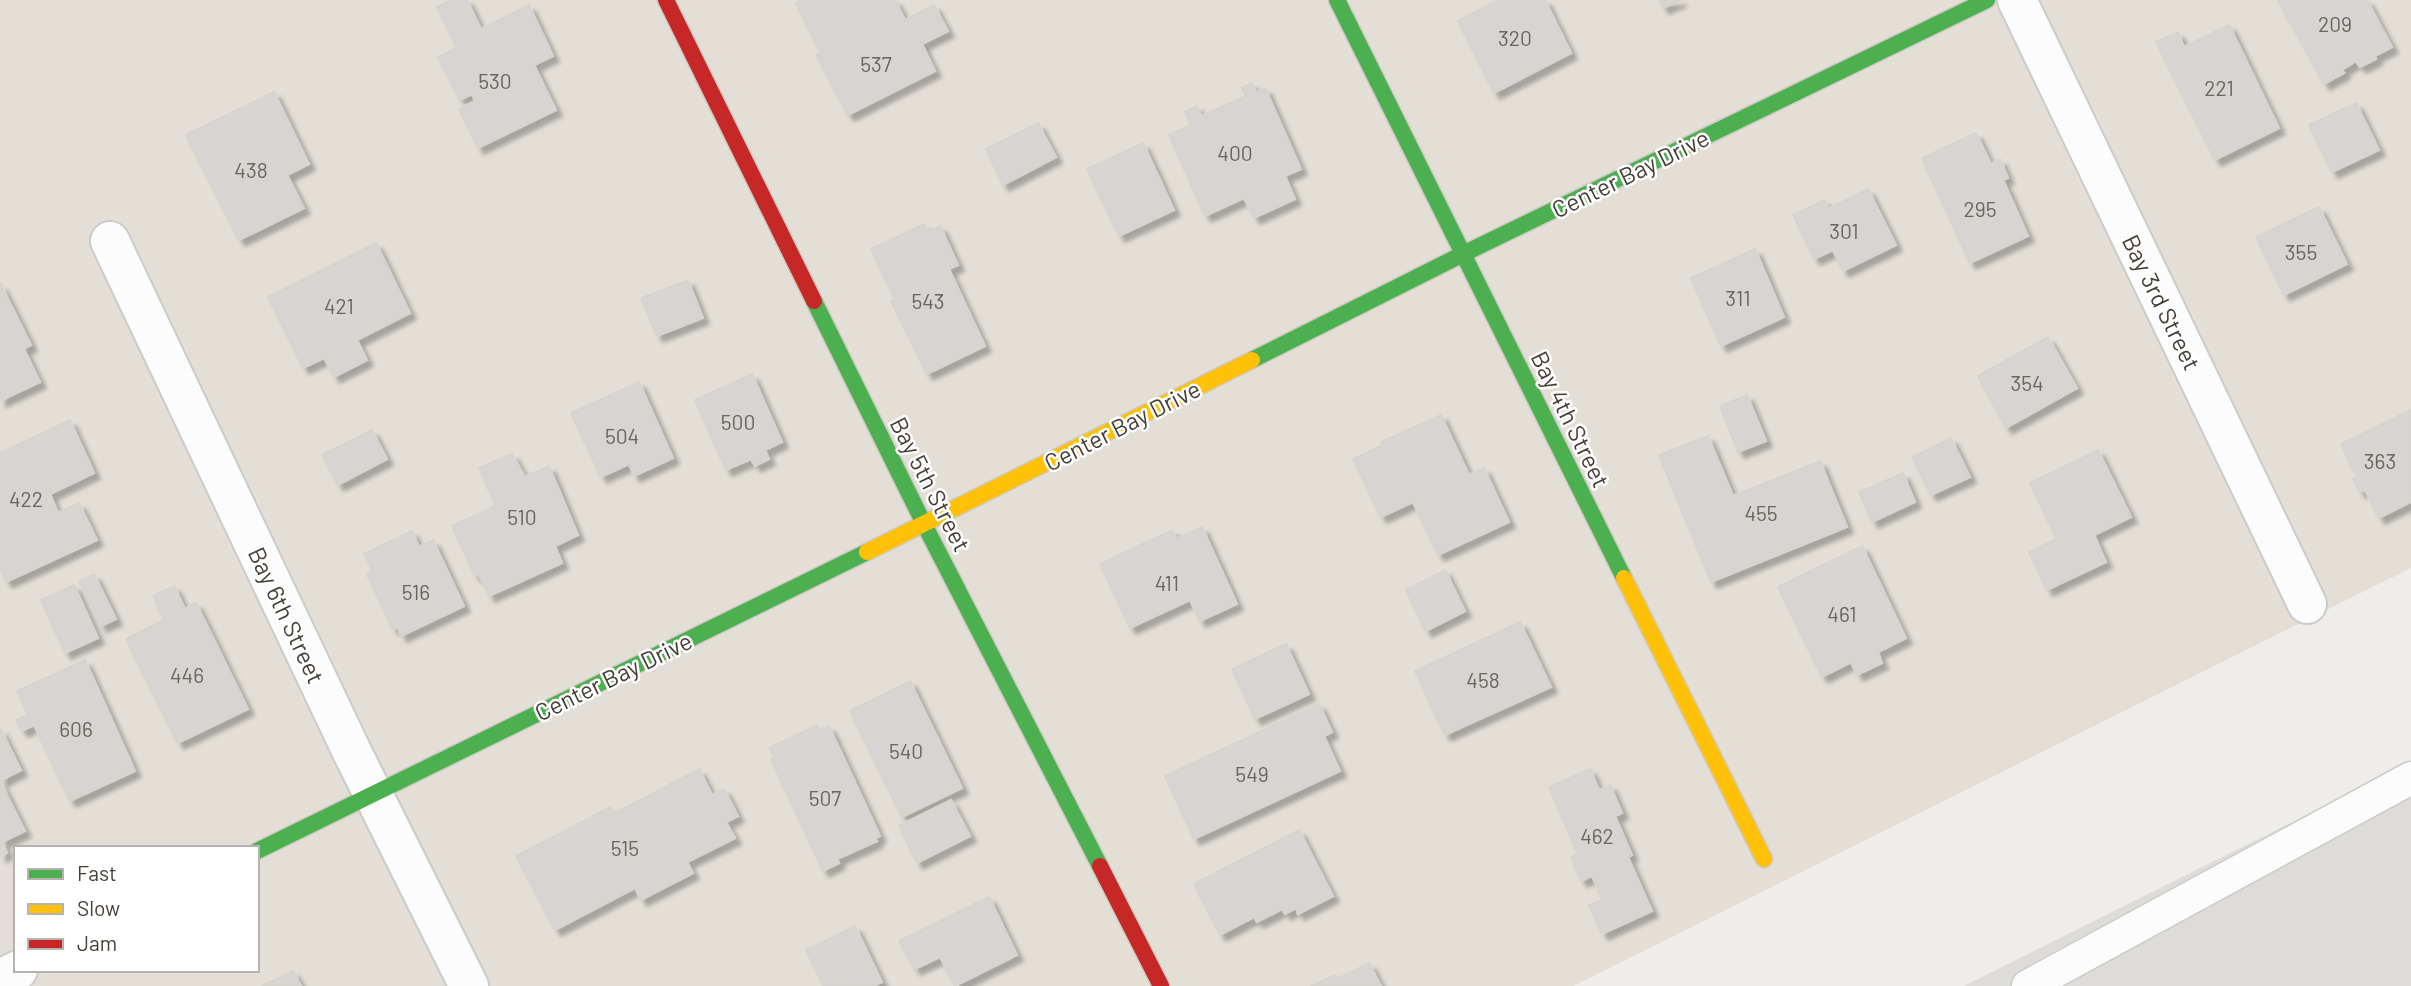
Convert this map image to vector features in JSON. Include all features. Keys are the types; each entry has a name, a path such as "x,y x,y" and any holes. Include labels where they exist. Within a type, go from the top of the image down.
{"street":[{"name":"Bay 5th Street","path":"666,0 924,524 1161,986"},
{"name":"Bay 4th Street","path":"1337,0 1764,859"},
{"name":"Center Bay Drive","path":"259,850 924,524 1463,254 1987,0"},
{"name":"Bay 3rd Street","path":"2017,0 2307,604"},
{"name":"Bay 6th Street","path":"110,241 373,794 469,986"}],"lane":[{"path":"2028,986 2411,778"}],"shaded area":[{"path":"0,0 2411,0 2411,568 1573,986 0,986"},
{"path":"2411,763 2411,986 1964,986"}],"building":[{"path":"451,0 467,0 481,29 529,5 553,56 534,65 556,110 478,148 459,109 475,101 472,94 460,100 438,57 457,48 437,7"},
{"path":"801,0 895,0 905,20 934,5 948,31 922,44 935,71 848,115 816,55 821,53 796,3"},
{"path":"1498,0 1545,0 1571,53 1494,93 1458,21"},
{"path":"1659,0 1681,0 1663,8"},
{"path":"2278,0 2367,0 2392,47 2360,67 2356,61 2342,70 2344,73 2324,84"},
{"path":"2229,25 2279,128 2215,160 2156,42 2178,32 2184,47"},
{"path":"1252,83 1256,93 1265,88 1301,169 1285,176 1295,199 1254,218 1244,198 1205,216 1169,135 1191,125 1185,112 1197,106 1201,116 1246,96 1242,88"},
{"path":"274,92 309,164 287,175 304,208 239,240 186,135"},
{"path":"2356,103 2379,150 2332,172 2309,125"},
{"path":"1038,123 1056,157 1003,185 986,149"},
{"path":"1976,133 1991,164 2000,159 2008,178 2003,180 2028,236 1970,263 1922,158"},
{"path":"1143,143 1174,210 1119,236 1087,169"},
{"path":"1868,189 1896,245 1843,271 1833,250 1814,259 1793,215 1825,200 1828,209"},
{"path":"2319,207 2347,264 2284,295 2256,237"},
{"path":"924,224 929,232 940,226 958,265 949,269 985,346 927,374 891,301 895,299 871,249"},
{"path":"376,243 410,313 357,340 367,360 334,377 324,358 303,368 268,297"},
{"path":"1755,249 1784,317 1721,346 1691,278"},
{"path":"688,280 703,318 657,336 641,298"},
{"path":"0,283 31,345 24,349 40,382 0,401"},
{"path":"2048,337 2077,388 2006,428 1978,376"},
{"path":"752,374 782,442 765,450 769,459 755,466 751,459 726,470 695,400"},
{"path":"639,382 673,458 634,476 629,464 601,477 571,413"},
{"path":"1747,395 1766,441 1738,452 1720,406"},
{"path":"2411,410 2411,502 2379,518 2365,490 2360,492 2353,479 2357,477 2341,444"},
{"path":"1441,415 1469,475 1484,468 1509,522 1438,555 1413,502 1381,517 1353,459 1383,445 1381,442"},
{"path":"70,420 94,473 50,494 58,513 79,503 97,540 6,582 0,569 0,453"},
{"path":"372,430 387,459 338,485 322,455"},
{"path":"1708,436 1733,496 1820,461 1847,527 1711,582 1659,455"},
{"path":"1951,438 1970,477 1931,495 1912,457"},
{"path":"2098,450 2131,517 2094,535 2106,562 2047,590 2029,552 2057,539 2030,483"},
{"path":"512,454 525,477 549,466 578,535 555,546 562,563 489,596 479,574 475,576 452,526 496,506 479,468"},
{"path":"1903,473 1915,502 1872,522 1859,492"},
{"path":"1202,527 1237,604 1200,621 1190,600 1130,628 1100,564 1172,530 1176,539"},
{"path":"412,531 419,547 433,540 464,606 401,636 398,627 393,629 367,575 372,569 364,554"},
{"path":"1862,546 1906,638 1878,652 1882,663 1857,675 1851,662 1822,677 1778,587"},
{"path":"1445,570 1465,611 1426,631 1406,590"},
{"path":"94,574 116,619 101,626 79,581"},
{"path":"74,585 98,638 65,653 41,600"},
{"path":"174,586 185,609 196,603 248,709 178,743 126,639 164,620 153,596"},
{"path":"1520,622 1551,687 1445,735 1415,671"},
{"path":"1286,644 1309,694 1255,719 1232,669"},
{"path":"85,660 135,771 70,801 34,725 22,731 16,720 28,715 17,691"},
{"path":"910,681 962,788 902,817 850,711"},
{"path":"1319,704 1332,732 1324,736 1340,771 1194,839 1165,776"},
{"path":"817,725 819,730 829,726 880,836 875,838 877,841 837,859 839,863 823,871 771,759 774,757 769,748"},
{"path":"0,728 21,770 0,781"},
{"path":"699,769 712,795 724,789 738,816 726,822 735,838 687,862 693,873 641,900 635,888 555,930 516,856 611,807 614,814"},
{"path":"1590,769 1599,790 1610,785 1622,813 1615,816 1632,855 1628,857 1652,911 1602,934 1589,905 1603,900 1592,876 1581,881 1571,857 1578,854 1549,787"},
{"path":"0,781 25,831 2,842 7,853 0,856"},
{"path":"951,800 970,836 917,863 899,826"},
{"path":"1299,830 1333,896 1298,914 1296,908 1285,914 1282,909 1257,922 1254,917 1220,935 1194,884"},
{"path":"989,897 1017,955 955,986 940,957 915,969 899,941"},
{"path":"855,926 882,982 873,986 824,986 806,950"},
{"path":"1369,963 1381,986 1311,986 1335,975 1337,979"},
{"path":"293,971 301,986 262,986"}],"traffic: fast":[{"path":"1337,0 1624,578"},
{"path":"1252,360 1463,254 1987,0"},
{"path":"814,301 924,524 1100,866"},
{"path":"259,850 867,552"}],"traffic: slow":[{"path":"867,552 1252,360"},
{"path":"1624,578 1764,859"}],"traffic: jam":[{"path":"666,0 814,301"},
{"path":"1100,866 1161,986"}]}
